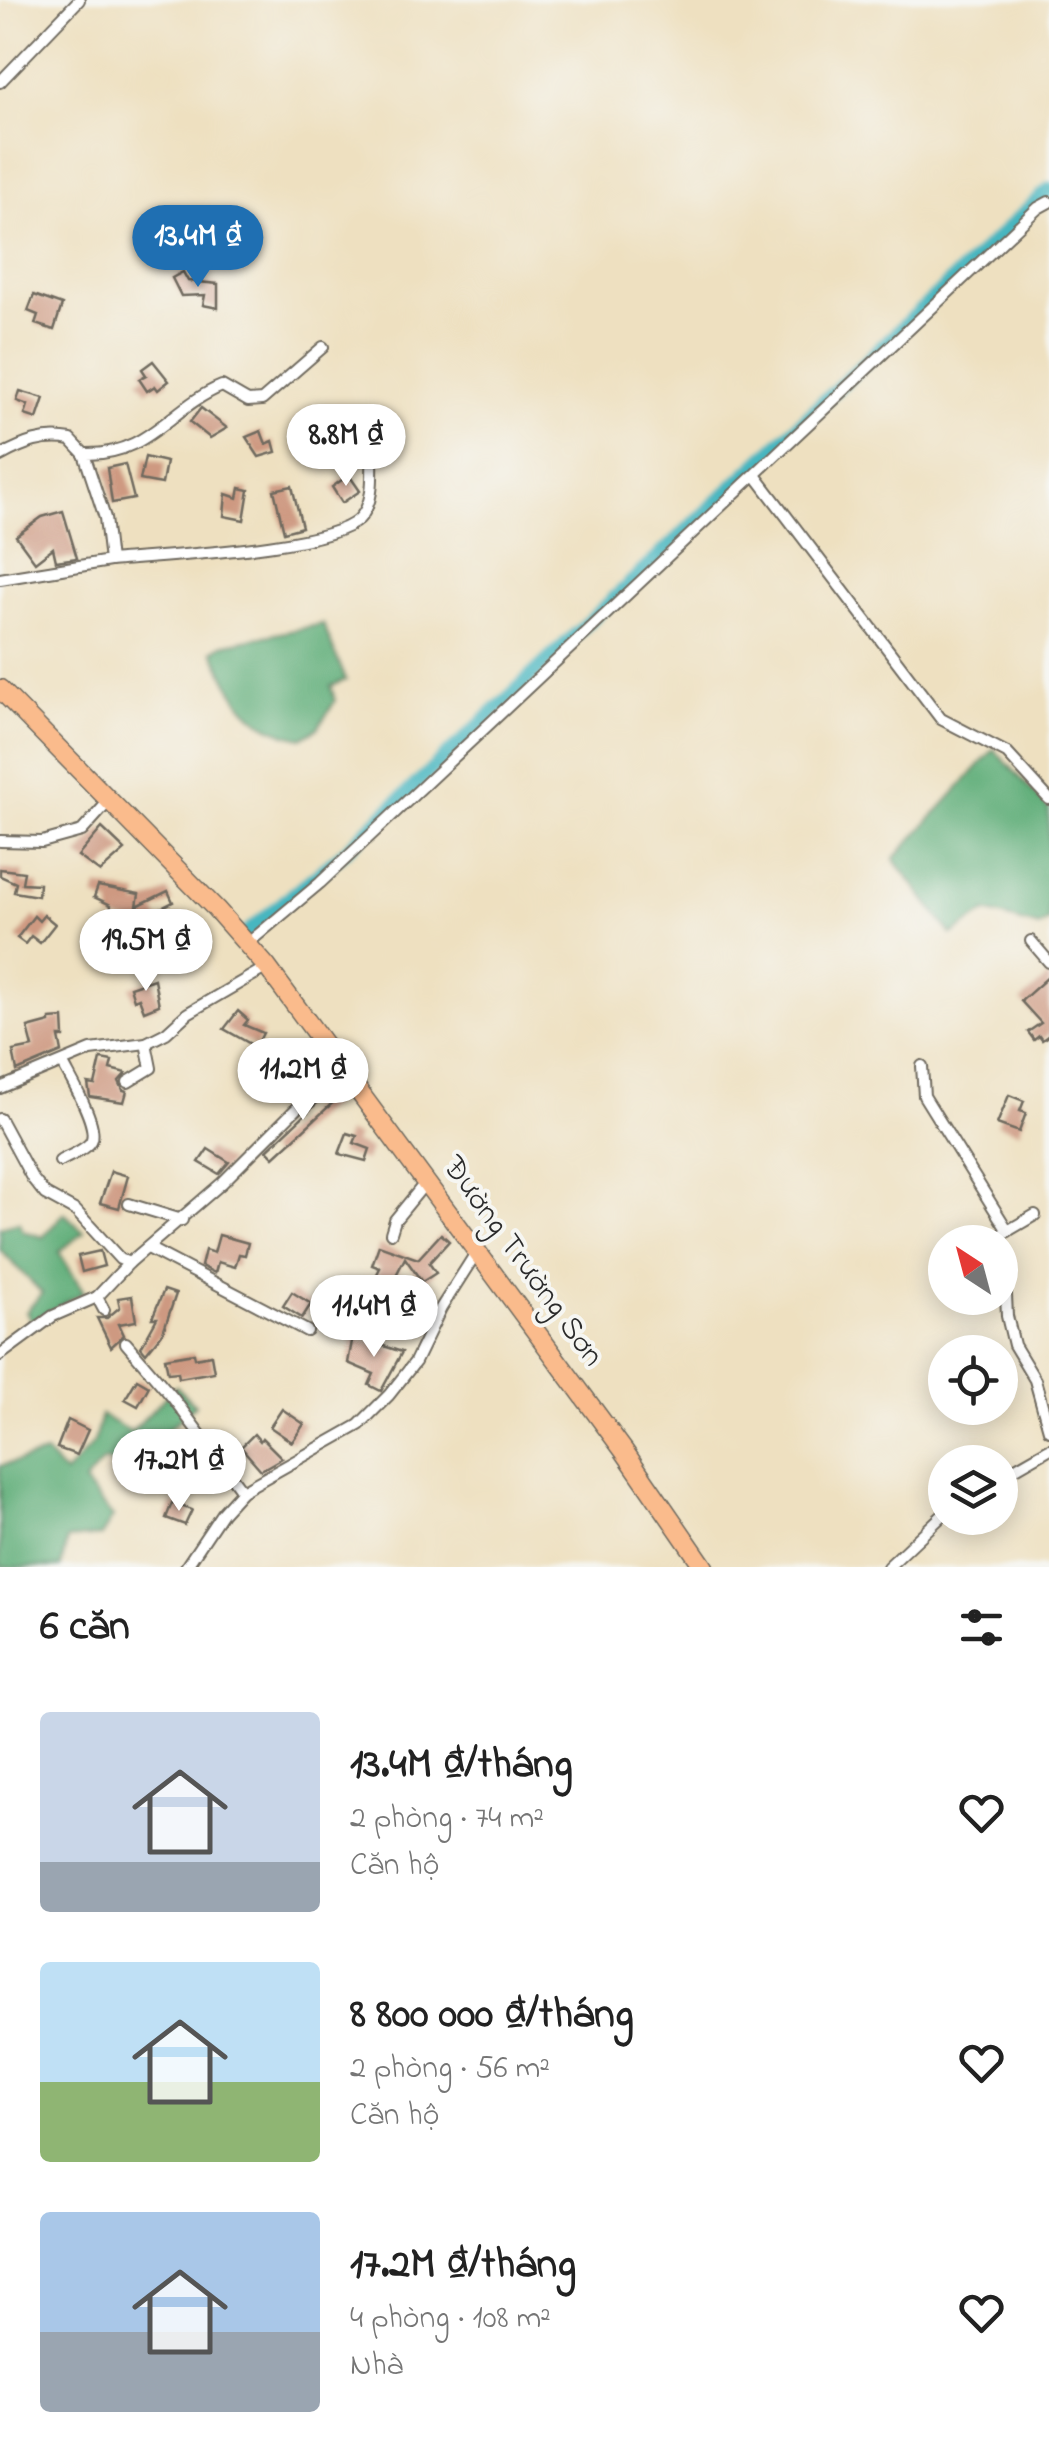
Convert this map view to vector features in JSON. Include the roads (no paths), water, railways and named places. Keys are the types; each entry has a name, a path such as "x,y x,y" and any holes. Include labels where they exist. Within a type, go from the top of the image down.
{"highway":[{"name":"Đường Trường Sơn","path":"0,689 216,909 267,967 624,1451 704,1567"}],"street":[{"path":"0,82 79,0"},
{"path":"247,944 320,884 1038,208 1049,202"},
{"path":"84,454 97,455 144,439 170,424 192,400 222,386 248,401 262,400 323,347"},
{"path":"0,456 26,442 71,440 84,454 105,518 110,562"},
{"path":"0,579 110,562 278,544 348,528 367,505 372,485 372,453"},
{"path":"755,475 941,718 1006,752 1049,799"},
{"path":"0,841 42,842 82,831 108,802"},
{"path":"1031,940 1049,962"},
{"path":"0,1088 91,1050 146,1043 166,1033 188,1013 267,967"},
{"path":"128,1082 151,1068 146,1043"},
{"path":"60,1161 90,1144 93,1138 85,1108 63,1064"},
{"path":"0,1356 53,1316 98,1298 129,1263 182,1220 341,1064"},
{"path":"922,1066 924,1096 1004,1225"},
{"path":"0,1119 45,1194 76,1211 120,1259 129,1263"},
{"path":"391,1232 395,1220 426,1182"},
{"path":"128,1204 182,1220"},
{"path":"1018,1225 1035,1215"},
{"path":"148,1248 307,1330"},
{"path":"186,1567 242,1491 359,1424 390,1395 414,1362 476,1252"},
{"path":"98,1298 104,1310"},
{"path":"1008,1315 1014,1345 1036,1380 1049,1430"},
{"path":"126,1343 242,1491"},
{"path":"1018,1467 1049,1449"},
{"path":"888,1567 928,1528"}],"waterway":[{"path":"241,937 343,853 1049,189"}]}
